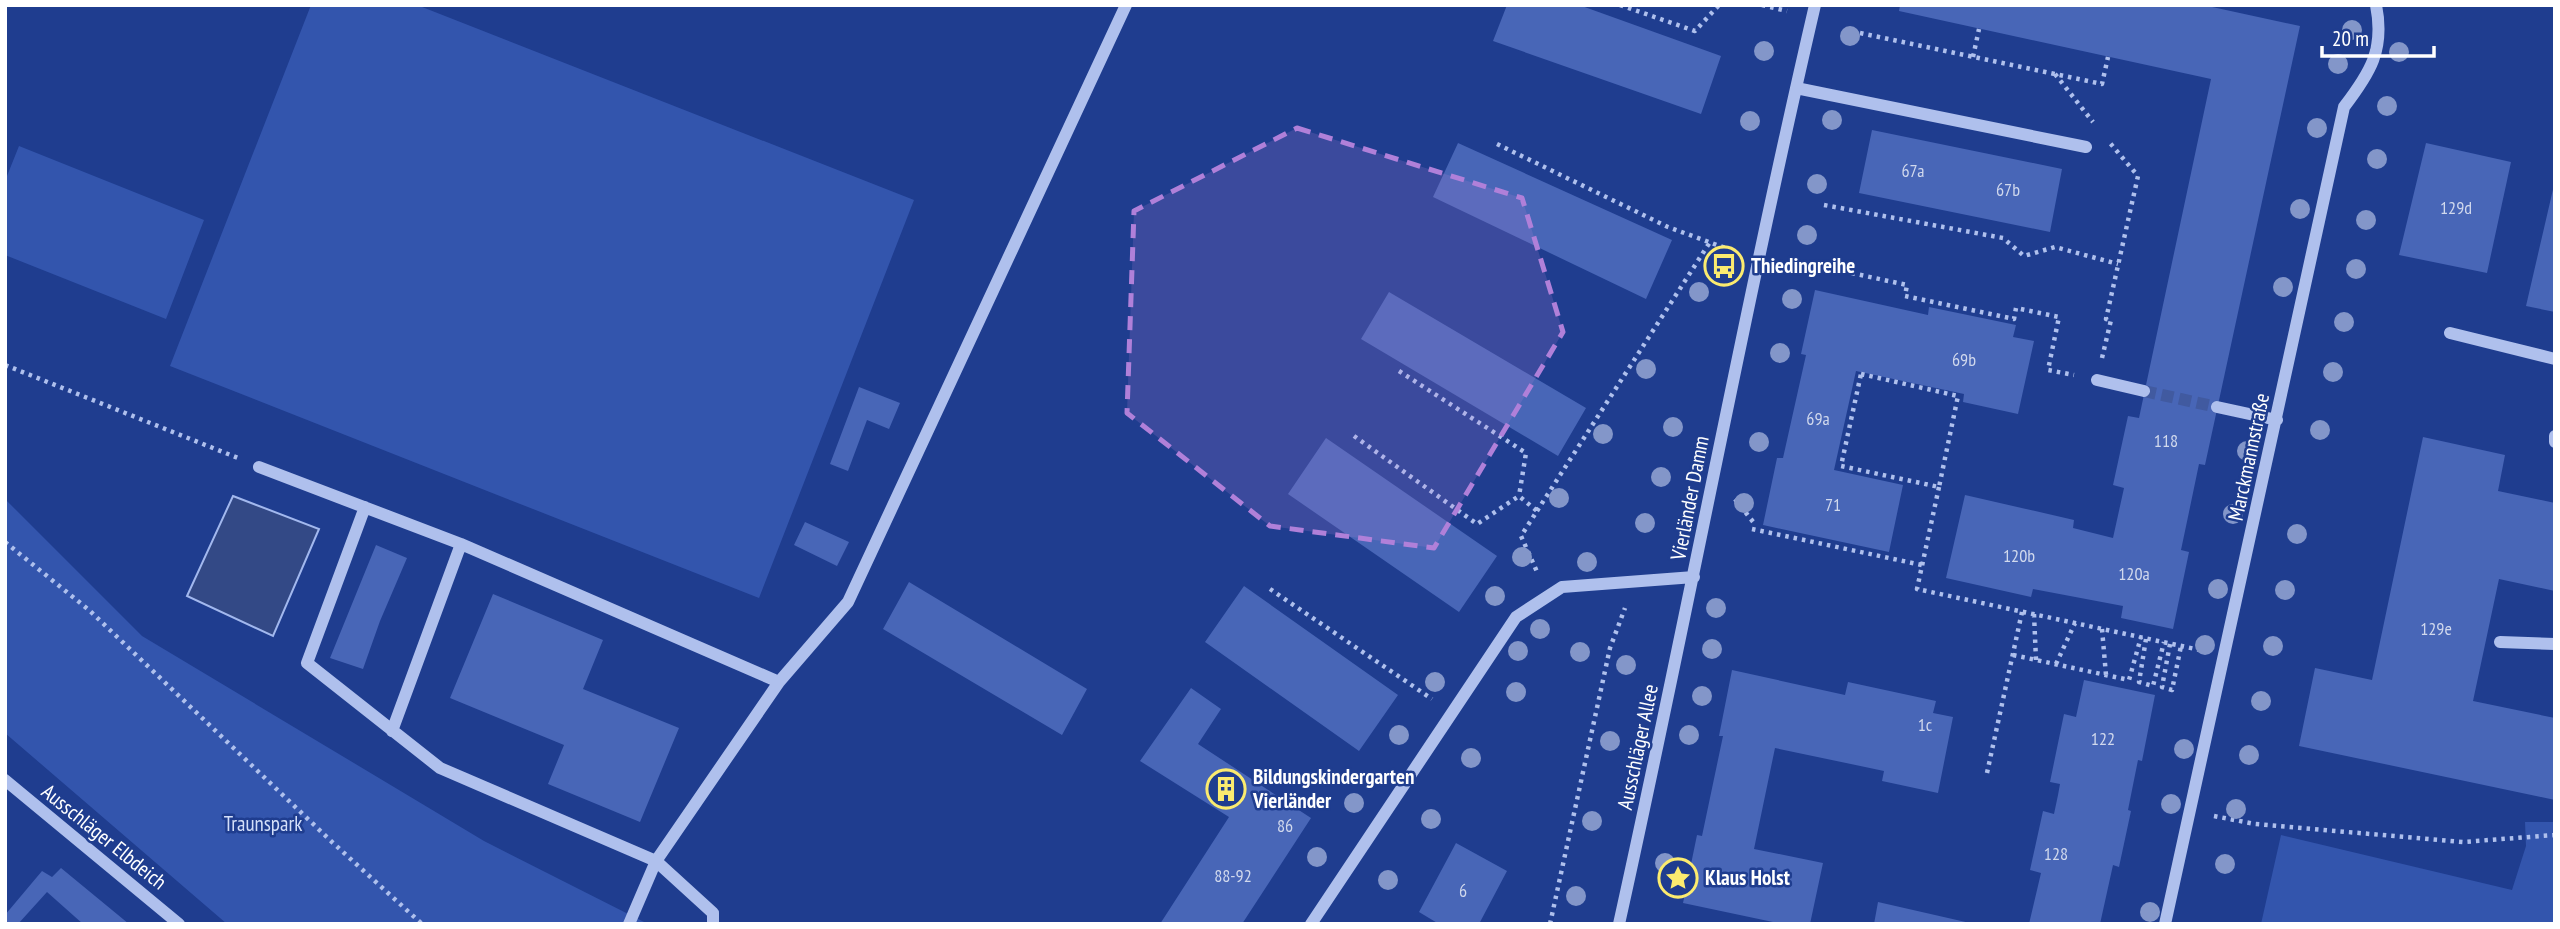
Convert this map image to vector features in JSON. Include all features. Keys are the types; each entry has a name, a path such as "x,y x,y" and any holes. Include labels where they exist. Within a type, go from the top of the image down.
{"street":[{"path":"629,924 656,861 779,682 848,602 1126,5"},
{"name":"Vierländer Damm","path":"1311,924 1516,617 1562,587 1694,578 1758,260 1815,5"},
{"name":"Marckmannstraße","path":"2165,924 2344,107 2368,74 2375,57 2379,35 2376,5"},
{"path":"1796,88 2086,147"},
{"path":"2450,333 2555,359"},
{"path":"2097,380 2144,391"},
{"path":"2217,407 2277,420"},
{"path":"2555,436 2555,442"},
{"path":"259,467 461,544 779,682"},
{"path":"365,507 307,663 440,768 656,861 713,913 713,924"},
{"path":"393,731 461,544"},
{"name":"Ausschläger Allee","path":"1619,924 1694,578"},
{"path":"2500,642 2555,644"},
{"name":"Ausschläger Elbdeich","path":"5,780 180,924"}],"path":[{"path":"1620,5 1695,31 1719,5"},
{"path":"1973,57 1979,29"},
{"path":"1860,33 2102,84 2108,57"},
{"path":"2055,74 2100,130"},
{"path":"1810,264 1907,285 1905,296 2014,319 2016,308 2059,317 2048,370 2097,380 2111,320 2106,318 2138,176 2107,139"},
{"path":"1497,144 1668,227 1758,260"},
{"path":"1824,205 2003,238 2024,256 2055,247 2118,264"},
{"path":"1548,596 1521,536 1710,242"},
{"path":"5,365 259,467"},
{"path":"1354,436 1476,524 1519,496 1527,453 1399,371"},
{"path":"1938,486 1841,466 1861,374 1958,396 1917,589 2225,655"},
{"path":"1519,496 1537,511"},
{"path":"1752,529 1922,565"},
{"path":"5,542 89,610 422,924"},
{"path":"1550,924 1610,648 1635,580"},
{"path":"1270,589 1452,713"},
{"path":"1987,772 2022,612"},
{"path":"2034,614 2036,660"},
{"path":"2056,664 2074,623"},
{"path":"2102,629 2106,676"},
{"path":"2013,655 2129,680 2143,638"},
{"path":"2143,638 2139,682 2153,686 2167,643"},
{"path":"2167,643 2162,687 2172,690 2182,646"},
{"path":"2190,811 2255,824 2463,842 2555,835"}],"highlighted area":[{"path":"1297,128 1522,198 1563,332 1434,548 1270,526 1127,413 1134,211"}],"green space":[{"path":"311,5 417,5 914,200 759,598 170,366"},
{"path":"19,146 204,220 166,319 5,255 5,181"},
{"name":"Traunspark","path":"5,499 142,636 484,841 648,924 227,924 5,733"},
{"path":"2525,822 2555,822 2555,924 2261,924 2281,835 2512,890 2526,846"}],"shaded area":[{"path":"233,496 319,529 273,636 187,596"}],"building":[{"path":"1507,5 1579,5 1721,56 1701,114 1493,41"},
{"path":"1900,5 2203,5 2300,26 2205,465 2199,464 2181,550 2189,552 2173,629 2121,618 2123,606 2033,589 2031,597 1946,578 1965,495 2074,520 2073,528 2113,538 2124,488 2113,485 2128,416 2139,418 2211,79 1899,11"},
{"path":"1872,130 2062,169 2050,232 1859,193"},
{"path":"1458,143 1672,240 1646,299 1433,197"},
{"path":"2426,143 2511,162 2487,273 2399,255"},
{"path":"2555,185 2555,312 2526,306"},
{"path":"1815,290 1928,315 1929,307 2016,325 2013,337 2034,341 2018,414 1963,402 1964,394 1856,371 1834,470 1903,485 1889,552 1763,525 1777,458 1783,458 1806,355 1801,354"},
{"path":"1389,292 1586,408 1558,456 1361,339"},
{"path":"859,387 900,403 889,429 867,420 848,471 830,464"},
{"path":"2423,437 2505,455 2498,491 2555,503 2555,591 2499,579 2473,701 2555,718 2555,800 2299,746 2315,668 2372,680"},
{"path":"1326,438 1497,556 1459,612 1288,494"},
{"path":"805,522 849,542 837,566 794,545"},
{"path":"376,545 407,558 363,669 330,658"},
{"path":"909,582 1087,689 1062,735 883,629"},
{"path":"1244,586 1398,695 1359,751 1205,642"},
{"path":"493,594 603,640 583,689 679,728 640,822 548,784 564,745 450,698"},
{"path":"1732,670 1845,695 1848,682 1936,701 1933,713 1953,717 1938,793 1882,781 1884,771 1775,748 1754,849 1823,863 1810,924 1782,924 1683,903 1697,835 1702,836 1723,736 1719,736"},
{"path":"2084,680 2155,695 2142,761 2138,760 2119,867 2113,865 2100,924 2029,924 2041,873 2030,870 2043,811 2054,814 2060,784 2050,782 2064,714 2076,717"},
{"path":"1191,688 1221,709 1198,744 1311,818 1242,924 1160,924 1229,817 1140,761"},
{"path":"1456,843 1507,871 1479,924 1439,924 1419,912"},
{"path":"61,868 129,924 83,924 47,892 18,924 5,924 5,915 42,871 52,877"},
{"path":"1878,902 1970,923 1970,924 1874,924"}],"tunnel":[{"path":"2144,391 2217,407"}],"place":[{"name":"Thiedingreihe","path":"1724,266"},
{"name":"Bildungskindergarten Vierländer","path":"1226,789"},
{"name":"Klaus Holst","path":"1678,878"}]}
